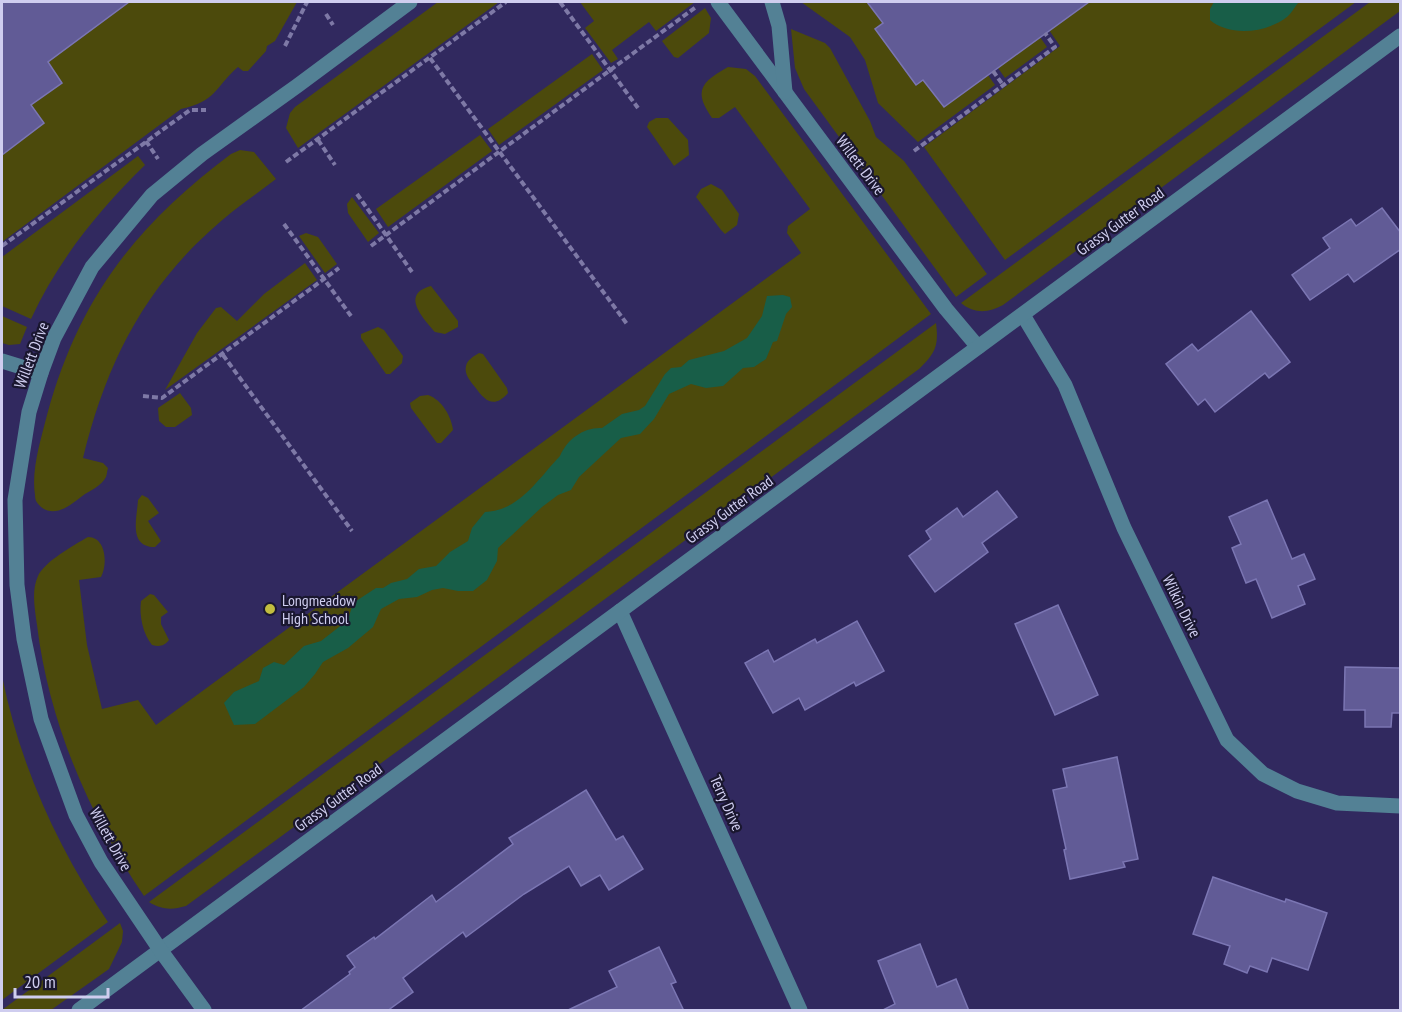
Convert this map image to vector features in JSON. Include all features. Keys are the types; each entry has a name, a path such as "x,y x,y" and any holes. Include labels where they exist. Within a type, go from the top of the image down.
{"street":[{"name":"Willett Drive","path":"204,1011 101,862 76,815 41,719 17,585 15,500 29,412 40,373 54,338 92,267 152,195 202,154 410,2"},
{"name":"Willett Drive","path":"718,2 946,309 978,347"},
{"path":"772,2 779,26 785,92"},
{"name":"Grassy Gutter Road","path":"78,1011 1401,36"},
{"name":"Wilkin Drive","path":"1023,315 1065,385 1124,528 1227,740 1263,774 1297,791 1337,803 1401,806"},
{"path":"2,361 40,373"},
{"name":"Terry Drive","path":"620,611 800,1011"}],"path":[{"path":"285,46 307,2"},
{"path":"286,162 506,2"},
{"path":"560,2 638,108"},
{"path":"370,246 702,3"},
{"path":"326,14 333,25"},
{"path":"914,151 1054,47 1045,33"},
{"path":"430,58 627,324"},
{"path":"993,71 1003,85"},
{"path":"2,246 190,110 206,110"},
{"path":"318,140 335,165"},
{"path":"146,141 158,159"},
{"path":"357,194 412,272"},
{"path":"284,224 351,316"},
{"path":"143,396 162,398 339,268"},
{"path":"223,355 352,531"}],"shaded area":[{"path":"129,2 297,2 275,41 267,46 266,51 248,71 243,71 238,67 209,98 181,109 2,242 2,155 44,123 31,105 62,83 48,62"},
{"path":"438,2 499,2 298,148 286,128 290,113 295,107"},
{"path":"580,2 695,2 656,31 649,22 612,50 618,59 611,63 585,28 594,21"},
{"path":"801,2 867,2 883,23 875,29 916,85 923,80 944,107 988,75 995,85 918,142 878,103 865,60 850,37"},
{"path":"1089,2 1356,2 1005,260 924,147 1060,46 1049,30"},
{"path":"1214,2 1299,2 1289,15 1269,27 1238,31 1210,20 1210,9"},
{"path":"1370,2 1400,2 1400,11 1003,305 992,310 976,311 961,303"},
{"path":"705,8 711,18 709,33 678,58 674,57 662,41"},
{"path":"791,29 825,43 830,48 870,121 876,137 904,161 987,274 956,297 804,89 795,68"},
{"path":"1040,37 1047,47 1005,78 998,68"},
{"path":"592,54 603,70 499,145 488,129"},
{"path":"728,67 746,69 755,76 931,314 144,896 124,865 89,800 62,732 51,697 35,613 35,588 41,571 60,554 88,537 99,541 105,559 101,577 79,580 87,645 102,709 138,700 156,725 801,253 787,233 788,226 810,209 735,107 719,118 712,118 706,109 702,94 703,88 711,78"},
{"path":"656,118 668,118 688,140 689,155 674,166 647,127 649,122"},
{"path":"480,135 492,151 388,227 376,209"},
{"path":"240,150 254,152 276,179 211,230 186,254 146,306 129,334 102,393 83,458 103,463 108,468 104,480 58,511 41,507 35,497 34,475 47,415 60,373 94,300 139,237 166,209 197,181 231,154"},
{"path":"138,156 145,165 111,200 81,237 54,276 31,319 2,306 2,257"},
{"path":"711,184 722,190 739,214 737,225 725,234 696,197 701,189"},
{"path":"352,197 379,233 368,242 348,213 347,204"},
{"path":"306,233 318,237 337,264 325,273 299,236"},
{"path":"305,263 317,280 165,390 197,333 216,308 221,307 237,321 264,294"},
{"path":"431,286 458,321 458,327 445,334 435,332 417,307 415,300 417,295"},
{"path":"767,296 790,297 792,307 786,314 777,341 773,342 766,359 754,367 743,368 723,386 706,388 691,384 669,394 654,419 640,434 621,438 579,477 571,490 558,495 542,507 498,548 497,561 487,580 473,591 443,588 432,590 417,597 399,599 381,609 373,627 348,648 323,662 304,687 255,724 234,725 224,703 234,692 259,681 263,668 274,662 284,665 304,646 321,641 348,620 353,603 376,588 383,588 391,583 407,579 419,569 436,566 450,552 468,541 472,528 485,512 508,506 536,484 560,456 567,444 577,435 595,428 602,428 622,414 639,410 645,406 671,368 681,367 689,360 724,351 747,338 762,316"},
{"path":"2,316 27,327 20,344 2,343"},
{"path":"936,323 935,349 919,369 186,906 167,908 158,907 149,902"},
{"path":"378,327 384,330 403,356 402,363 390,374 386,374 361,338 361,334"},
{"path":"479,353 483,354 507,388 508,393 498,401 486,399 467,375 468,362"},
{"path":"180,393 191,408 192,415 175,427 166,427 159,421 158,408"},
{"path":"428,395 442,405 452,425 453,430 441,443 437,443 411,408 410,403 420,396"},
{"path":"142,495 148,498 159,513 148,521 161,541 155,547 146,546 137,537 138,500"},
{"path":"150,594 154,595 168,612 161,617 161,624 169,640 162,646 152,645 142,624 141,601"},
{"path":"2,676 19,741 43,804 72,864 108,922 2,1000"},
{"path":"120,923 123,931 122,942 109,969 51,1010 2,1010"}],"building":[{"path":"2,2 129,2 48,62 62,83 31,105 44,123 2,155"},
{"path":"867,2 1089,2 944,107 923,80 916,85 875,29 883,23"},
{"path":"1382,208 1401,233 1401,249 1354,282 1348,274 1310,300 1292,275 1330,248 1323,238 1351,219 1356,226"},
{"path":"1251,311 1290,362 1269,378 1265,373 1215,412 1205,399 1198,405 1166,364 1192,344 1198,351"},
{"path":"997,491 1017,517 982,543 988,552 935,592 909,556 931,539 926,531 957,508 963,517"},
{"path":"1267,500 1292,559 1304,554 1315,579 1298,586 1305,604 1272,618 1256,579 1246,583 1232,548 1241,544 1229,517"},
{"path":"1058,605 1098,695 1055,715 1015,624"},
{"path":"857,621 884,671 856,686 854,682 805,710 799,698 773,713 745,663 768,650 774,662 815,639 817,643"},
{"path":"1345,667 1401,668 1401,713 1392,713 1391,727 1365,727 1365,710 1344,710"},
{"path":"1117,757 1138,859 1123,862 1125,867 1070,879 1053,790 1067,787 1063,769"},
{"path":"586,790 616,840 623,836 643,869 609,890 600,875 581,886 569,866 524,894 466,937 463,932 403,978 413,992 387,1011 300,1011 350,974 349,972 355,967 347,956 374,937 375,939 432,895 436,902 513,844 509,838"},
{"path":"1213,877 1285,902 1286,899 1327,913 1308,970 1272,958 1267,972 1250,966 1247,973 1224,964 1230,946 1193,934"},
{"path":"920,944 937,987 956,979 969,1011 881,1011 895,1004 878,961"},
{"path":"659,947 676,982 671,984 684,1011 566,1011 617,987 609,971"}],"place":[{"name":"Longmeadow High School","path":"270,609"}]}
